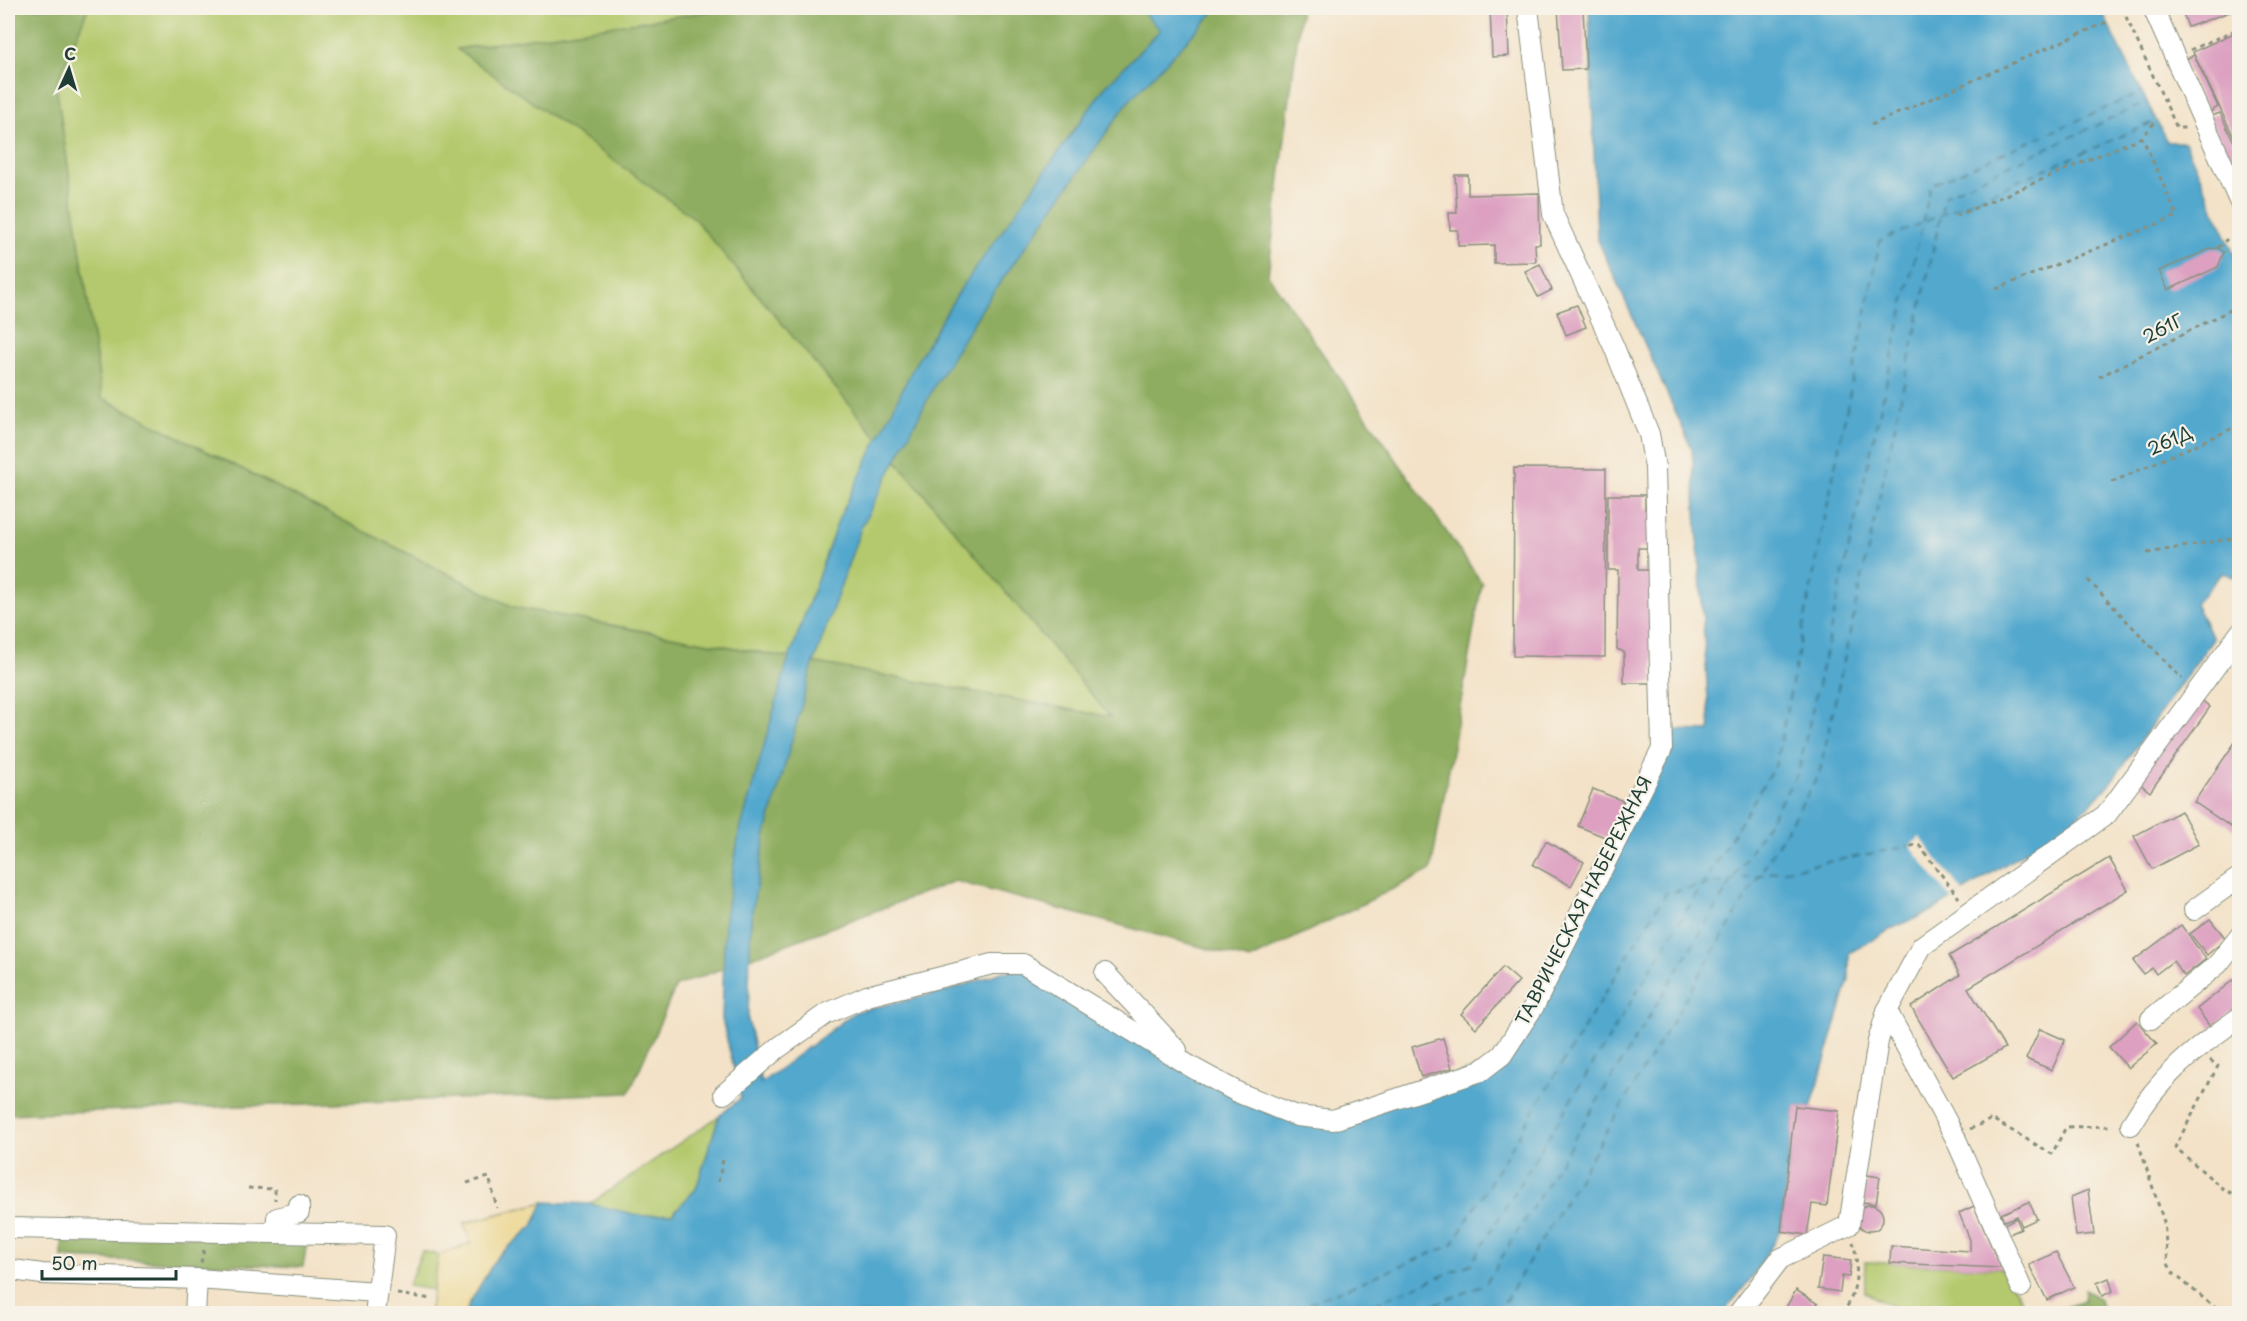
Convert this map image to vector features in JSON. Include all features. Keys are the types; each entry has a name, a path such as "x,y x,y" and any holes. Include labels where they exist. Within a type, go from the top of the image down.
{"street":[{"name":"ТАВРИЧЕСКАЯ НАБЕРЕЖНАЯ","path":"724,1094 778,1048 826,1014 867,996 992,964 1023,964 1193,1068 1239,1093 1297,1116 1333,1120 1481,1071 1502,1055 1534,1006 1662,749 1655,467 1645,423 1614,347 1553,214 1528,8"},
{"path":"2153,8 2206,127 2236,183 2240,203"},
{"path":"1738,1314 1780,1259 1849,1225 1872,1071 1887,1011 1922,946 2107,814 2240,633"},
{"path":"2194,910 2240,877"},
{"path":"2151,1019 2218,964 2240,936"},
{"path":"1105,973 1193,1068"},
{"path":"1887,1011 1955,1137 2021,1287"},
{"path":"2131,1125 2148,1096 2193,1050 2240,1017"},
{"path":"275,1233 277,1218 299,1212 299,1205"},
{"path":"8,1228 385,1235 375,1314"},
{"path":"13,1270 42,1274 197,1279 377,1292"},
{"path":"195,1314 197,1279"}],"path":[{"path":"2122,8 2177,128 2206,127"},
{"path":"1871,125 2107,22"},
{"path":"2174,56 2240,27"},
{"path":"1956,216 2142,137 2156,121"},
{"path":"1996,289 2177,216 2142,137"},
{"path":"2218,248 2227,239"},
{"name":"261Г","path":"2099,377 2240,305"},
{"name":"261Д","path":"2112,482 2240,425"},
{"path":"2147,553 2240,537"},
{"path":"2088,580 2184,680"},
{"path":"1910,846 1919,845 1968,912"},
{"path":"2193,1050 2218,1066 2175,1147 2222,1188 2240,1198"},
{"path":"1955,1137 1992,1119 2052,1154 2066,1127 2131,1125 2143,1153 2150,1182 2164,1221 2168,1264 2174,1274 2223,1314"},
{"path":"718,1182 723,1160"},
{"path":"467,1183 489,1177 497,1208"},
{"path":"248,1188 275,1189 274,1203 299,1205"},
{"path":"1842,1314 1853,1300 1857,1254 1849,1225"},
{"path":"197,1279 208,1231"},
{"path":"377,1292 432,1299"}],"green space":[{"path":"8,8 88,8 56,85 102,398 513,607 1110,717 693,217 457,49 732,8 1301,8 1268,275 1482,583 1431,870 1250,960 955,881 676,986 629,1093 8,1114"},
{"path":"88,8 732,8 458,49 693,217 1111,717 513,607 102,398 56,85"},
{"path":"719,1116 696,1189 673,1214 642,1216 590,1204"},
{"path":"62,1232 308,1239 303,1267 62,1258"},
{"path":"422,1251 439,1255 433,1290 408,1286"},
{"path":"1865,1262 2001,1268 2030,1313 1904,1313 1865,1292"},
{"path":"2085,1290 2100,1299 2103,1313 2049,1313 2084,1301"}],"sand":[{"path":"544,1202 533,1226 497,1257 466,1313 429,1314 439,1255 471,1243 464,1223"}],"water":[{"path":"1143,8 1218,8 1128,102 985,304 936,383 861,528 811,671 765,837 751,918 748,1020 761,1083 855,1012 954,989 1002,972 1021,969 1311,1124 1507,1058 1667,730 1710,731 1692,449 1597,238 1589,8 2100,8 2167,142 2185,142 2239,266 2239,580 2223,572 2195,604 2213,639 2106,789 2070,823 1932,911 1893,928 1849,953 1849,979 1811,1108 1795,1106 1781,1231 1752,1277 1723,1313 466,1314 469,1304 497,1257 533,1226 544,1202 590,1204 642,1216 672,1214 696,1189 719,1116 741,1098 722,1019 725,918 739,834 786,667 839,518 915,364 960,290 1105,87 1160,30 1141,10"}],"pier":[{"path":"1920,837 1963,892 1951,899 1910,846"}],"building":[{"path":"1490,8 1507,8 1509,56 1492,57"},
{"path":"1558,8 1583,8 1586,69 1562,70"},
{"path":"2181,8 2240,8 2188,27"},
{"path":"2240,30 2240,150 2193,52"},
{"path":"2194,55 2218,107 2208,113 2183,60"},
{"path":"2220,113 2240,155 2240,173 2236,175 2209,117"},
{"path":"1455,175 1468,175 1468,195 1539,193 1540,244 1535,244 1536,262 1494,263 1494,245 1458,246 1458,230 1450,230 1449,213 1457,213"},
{"path":"2218,248 2224,252 2218,267 2168,290 2159,271 2210,249"},
{"path":"1540,264 1552,290 1538,297 1525,271"},
{"path":"1577,305 1586,327 1566,335 1557,312"},
{"path":"1514,468 1606,469 1605,657 1513,656"},
{"path":"1608,495 1645,495 1645,509 1653,509 1653,548 1638,548 1638,570 1653,570 1653,683 1624,683 1624,652 1617,649 1618,570 1608,570"},
{"path":"2199,698 2210,707 2150,792 2138,782"},
{"path":"2240,735 2240,833 2194,802"},
{"path":"1593,789 1623,801 1607,838 1578,826"},
{"path":"2181,811 2199,844 2152,869 2134,836"},
{"path":"1546,841 1584,862 1571,886 1533,865"},
{"path":"2109,858 2128,890 1968,988 2005,1048 1953,1077 1911,1007 1960,975 1949,956"},
{"path":"2210,919 2226,939 2207,955 2190,934"},
{"path":"2181,925 2206,959 2184,976 2173,961 2156,974 2152,968 2143,974 2133,961"},
{"path":"1503,967 1519,981 1476,1028 1461,1014"},
{"path":"2233,980 2240,988 2240,1005 2211,1028 2197,1009"},
{"path":"2137,1021 2157,1044 2128,1068 2109,1047"},
{"path":"2040,1029 2065,1040 2052,1070 2026,1059"},
{"path":"1443,1038 1452,1068 1421,1077 1412,1047"},
{"path":"1795,1106 1839,1111 1827,1206 1812,1204 1807,1235 1781,1231"},
{"path":"1867,1175 1880,1177 1876,1204 1863,1202"},
{"path":"2088,1190 2094,1234 2076,1236 2071,1197"},
{"path":"2029,1202 2037,1219 2022,1226 2017,1216 2004,1221 2001,1214"},
{"path":"1870,1205 1879,1209 1883,1218 1879,1227 1870,1231 1861,1227 1857,1218 1861,1209"},
{"path":"1974,1206 2001,1268 1890,1263 1891,1246 1970,1251 1970,1240 1959,1213"},
{"path":"2016,1218 2021,1229 2007,1235 2002,1225"},
{"path":"2056,1252 2074,1287 2047,1300 2029,1265"},
{"path":"1823,1257 1851,1260 1849,1277 1842,1276 1840,1292 1818,1289"},
{"path":"2109,1278 2113,1291 2102,1296 2097,1283"},
{"path":"1796,1290 1818,1304 1813,1314 1782,1314"}],"ferry route":[{"path":"1409,1314 1485,1285 1798,773 1931,185 2142,92"},
{"path":"1480,1314 1503,1305 1819,775 1945,195 2147,102"},
{"path":"1348,1314 1471,1264 1776,764 1880,241 2156,121"},
{"path":"1283,1314 1452,1245 1666,893 1910,846"}]}
